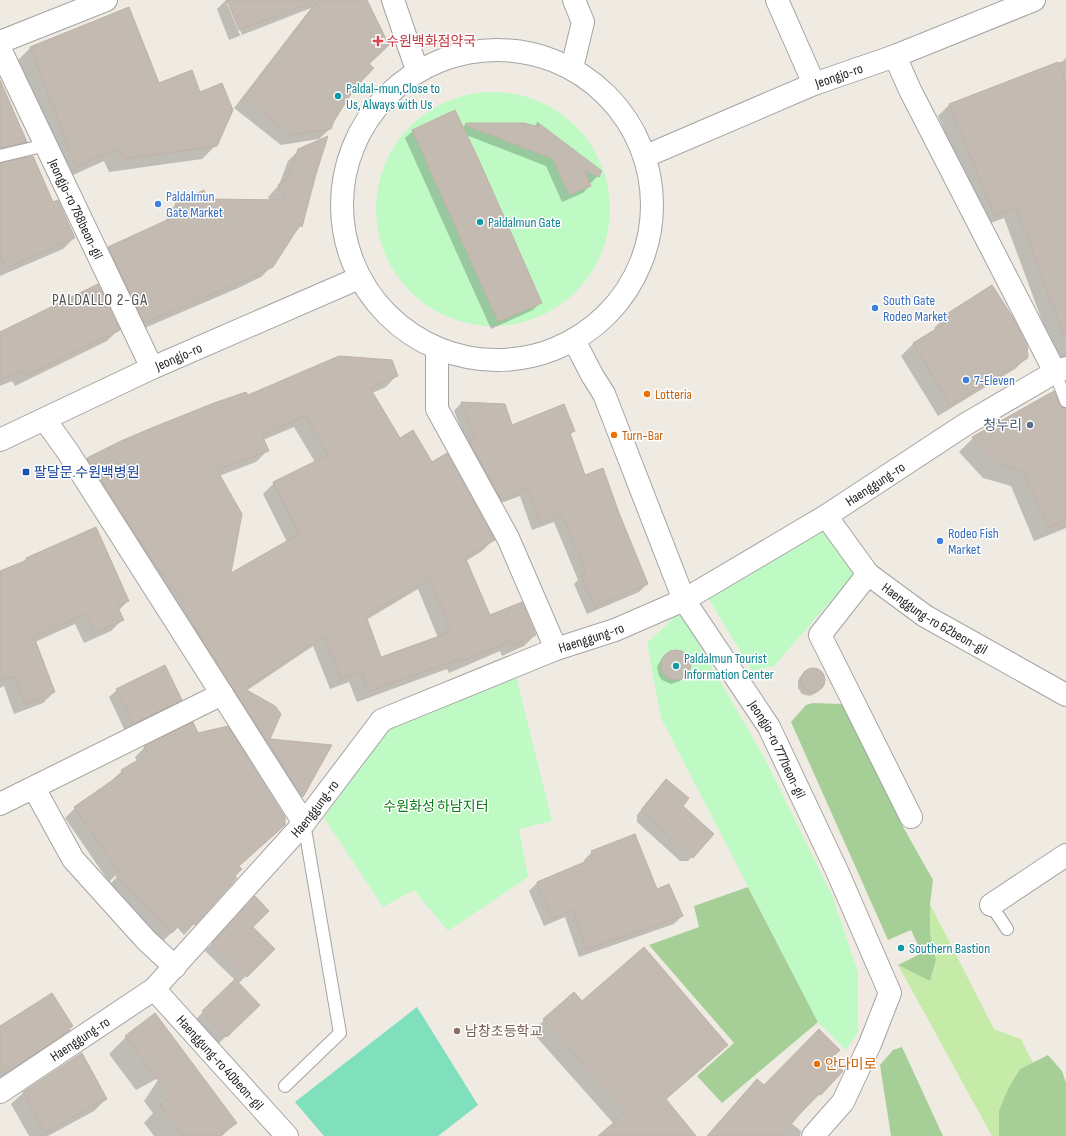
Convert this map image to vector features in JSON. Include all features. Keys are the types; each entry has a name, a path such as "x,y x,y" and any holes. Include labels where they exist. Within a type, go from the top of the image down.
{"street":[{"path":"0,42 106,0"},
{"path":"393,0 417,70"},
{"path":"572,68 583,22 574,0"},
{"path":"777,0 814,84"},
{"name":"Jeongjo-ro","path":"646,156 814,84 895,56 1033,0"},
{"name":"Jeongjo-ro 788beon-gil","path":"0,49 152,368"},
{"path":"522,50 572,68 604,91 629,121 646,156 654,210 644,262 616,308 575,342 542,356 507,362 471,360 437,350 391,321 359,278 343,233 342,185 355,140 381,100 417,70 468,51 522,50"},
{"path":"895,56 910,90 1060,370"},
{"name":"Jeongjo-ro","path":"0,440 152,368 359,278"},
{"name":"Jeongjo-ro 777beon-gil","path":"575,342 592,375 604,394 684,600 769,728 836,871 890,993 870,1044 843,1102 813,1136"},
{"path":"437,350 437,409 508,538 556,649"},
{"name":"Haenggung-ro","path":"0,1092 154,989 304,823 382,720 556,649 615,630 684,600 826,516 966,424 1060,370"},
{"path":"45,420 68,452 304,823"},
{"name":"Haenggung-ro 62beon-gil","path":"826,516 868,574 925,616 1066,695"},
{"path":"868,574 820,634 911,817"},
{"path":"0,804 222,694"},
{"path":"34,788 73,859 146,940 175,967"},
{"path":"991,905 1066,855"},
{"name":"Haenggung-ro 40beon-gil","path":"154,989 288,1136"}],"lane":[{"path":"0,156 46,145"},
{"path":"1060,370 1066,401"},
{"path":"285,1086 340,1034 304,823"},
{"path":"991,905 1008,929"}],"green space":[{"path":"493,92 516,94 538,101 558,112 576,126 590,144 601,164 608,186 610,209 608,232 601,254 590,274 576,292 558,306 538,317 516,324 493,326 470,324 448,317 428,306 410,292 396,274 385,254 378,232 376,209 378,186 385,164 396,144 410,126 428,112 448,101 470,94"},
{"path":"822,527 854,574 774,666 752,671 709,599"},
{"path":"680,612 765,759 832,895 858,973 858,1032 846,1050 818,1022 661,718 647,643"},
{"name":"수원화성 하남지터","path":"515,672 552,821 519,829 528,877 448,931 414,890 383,907 324,818 391,724"},
{"path":"813,703 843,704 884,782 902,825 933,880 930,904 930,933 936,960 930,981 898,965 922,953 911,930 888,940 791,722 806,705"},
{"path":"748,887 818,1022 722,1103 697,1076 734,1043 649,945 699,927 694,906"},
{"path":"930,904 994,1029 1021,1039 1033,1063 1020,1069 999,1111 999,1136 992,1136 898,965 930,981 936,960 930,933"},
{"path":"417,1007 478,1105 438,1136 324,1136 295,1102"},
{"path":"902,1047 943,1136 891,1136 880,1065 893,1050"},
{"path":"1048,1055 1062,1071 1066,1083 1066,1136 999,1136 999,1111 1008,1089 1020,1069"}],"building":[{"path":"227,0 313,0 314,2 239,30"},
{"path":"319,0 367,0 389,45 369,64 374,68 354,89 334,121 331,129 291,135 244,98"},
{"path":"129,7 159,83 192,70 200,92 222,83 233,110 217,146 123,159 118,148 76,167 30,47"},
{"path":"1058,62 1066,84 1066,335 1064,336 1016,207 994,215 949,104"},
{"path":"0,80 27,142 0,148"},
{"path":"455,110 478,158 542,303 498,322 412,130"},
{"path":"537,122 602,171 599,177 585,171 591,186 569,195 553,159 465,125 466,123 524,123 539,127"},
{"path":"328,136 302,227 300,225 273,267 144,323 108,247 180,214 175,203 204,190 208,199 287,200 278,185 288,178 298,149"},
{"path":"33,156 53,202 58,200 75,238 6,268 0,254 0,163"},
{"path":"98,284 120,330 26,376 23,370 0,380 0,332"},
{"path":"992,285 1012,316 1027,345 1028,358 950,405 913,343 949,321 945,315"},
{"path":"339,356 392,360 398,376 370,388 400,438 413,430 432,462 447,453 495,540 465,557 490,615 522,602 536,635 513,645 511,641 460,662 459,659 368,692 361,671 341,679 324,636 245,689 275,706 281,714 270,739 332,745 303,797 207,648 181,603 183,602 155,564 87,458 121,441 214,403 246,392 248,395","holes":["305,416 328,455 273,482 299,534 231,573 242,514 217,470 269,451 262,435","429,579 450,627 446,629 448,633 381,657 366,616"]},
{"path":"1054,391 1059,404 1066,408 1066,520 1048,528 1024,472 997,464 972,437"},
{"path":"461,402 505,404 512,425 564,404 575,431 570,433 585,475 603,468 619,513 648,584 595,607 581,575 586,573 562,515 540,523 528,489 501,499 469,441 475,437"},
{"path":"96,527 129,601 117,606 124,620 95,633 86,614 34,637 55,692 25,704 15,676 0,681 0,571 27,560 26,558"},
{"name":"Paldalmun Tourist Information Center","path":"676,650 687,654 691,665 687,676 676,680 665,676 661,665 665,654"},
{"path":"165,665 182,700 133,724 116,689"},
{"path":"813,668 822,671 825,680 822,689 813,692 804,689 801,680 804,671"},
{"path":"193,722 198,733 228,726 285,817 285,825 239,866 242,869 235,876 237,878 195,925 187,918 172,933 116,876 119,873 74,807 123,773 121,770 148,754 144,746"},
{"path":"666,779 689,798 683,806 714,834 693,858 641,810"},
{"path":"635,834 657,889 669,884 683,916 586,950 573,910 552,919 537,882 594,858 591,851"},
{"path":"255,896 269,911 253,927 275,949 247,977 212,943"},
{"path":"644,947 728,1045 666,1099 696,1136 598,1136 626,1112 543,1019 574,992 582,1001"},
{"path":"235,979 260,1005 227,1037 202,1011"},
{"path":"52,993 73,1026 69,1029 70,1030 11,1070 9,1067 0,1073 0,1026"},
{"path":"155,1013 237,1123 219,1136 183,1136 160,1105 171,1097 125,1036"},
{"path":"819,1029 840,1050 831,1059 843,1071 821,1095 818,1093 781,1136 707,1136 757,1079 764,1085"},
{"path":"82,1053 107,1099 45,1133 23,1092"}],"place":[{"name":"수원백화점약국","path":"378,41"},
{"name":"Paldal-mun,Close to Us, Always with Us","path":"338,96"},
{"name":"Paldalmun Gate Market","path":"158,204"},
{"name":"Paldalmun Gate","path":"480,222"},
{"name":"South Gate Rodeo Market","path":"875,308"},
{"name":"7-Eleven","path":"966,380"},
{"name":"Lotteria","path":"647,394"},
{"name":"청누리","path":"1030,425"},
{"name":"Turn-Bar","path":"614,435"},
{"name":"팔달문.수원백병원","path":"26,472"},
{"name":"Rodeo Fish Market","path":"940,541"},
{"name":"Paldalmun Tourist Information Center","path":"676,666"},
{"name":"Southern Bastion","path":"901,948"},
{"name":"남창초등학교","path":"457,1031"},
{"name":"안다미로","path":"817,1064"}],"district":[{"name":"PALDALLO 2-GA","path":"100,300"}]}
